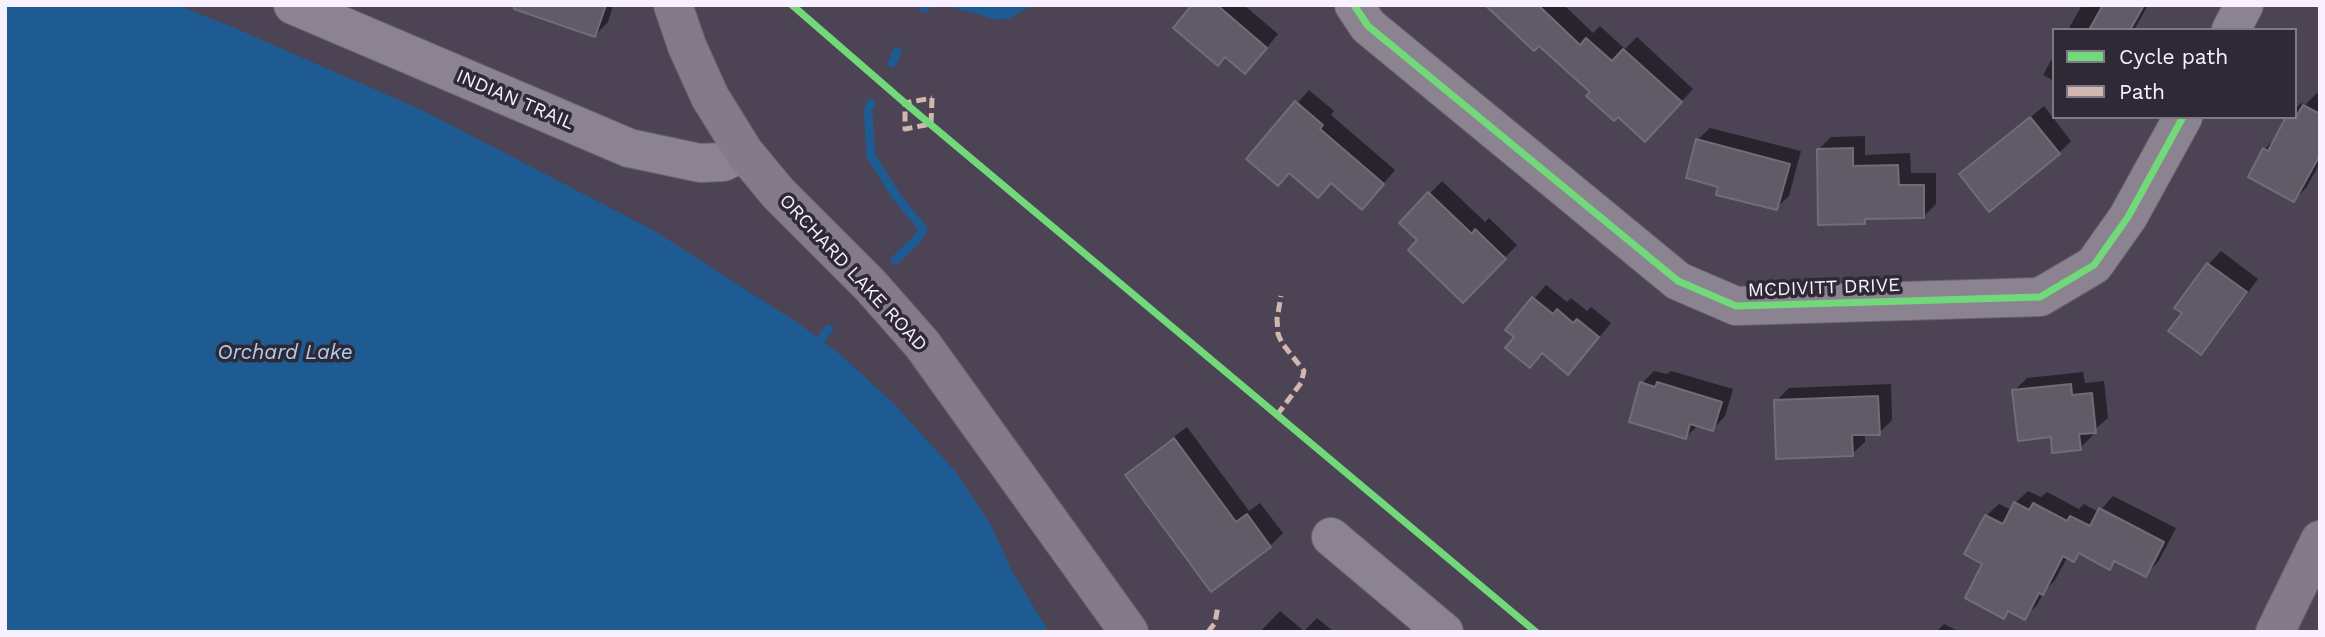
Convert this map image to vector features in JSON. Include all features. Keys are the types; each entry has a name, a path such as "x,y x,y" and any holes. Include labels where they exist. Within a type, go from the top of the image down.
{"main road":[{"name":"ORCHARD LAKE ROAD","path":"673,5 687,46 710,97 744,152 778,193 870,285 922,344 1129,632"},
{"path":"2276,632 2320,540"}],"street":[{"name":"INDIAN TRAIL","path":"293,5 629,148 700,163 723,162 744,152"},
{"name":"MCDIVITT DRIVE","path":"1354,5 1368,26 1678,281 1735,306 2040,297 2094,265 2128,217 2182,119"},
{"path":"2232,28 2244,5"},
{"path":"1331,537 1444,632"}],"water":[{"name":"Orchard Lake","path":"5,5 176,5 424,111 653,230 801,325 841,355 893,403 956,472 992,527 1012,571 1049,632 5,632"},
{"path":"945,5 1033,5 1010,18 998,20"}],"building":[{"path":"514,5 606,5 595,37 514,9"},
{"path":"1192,5 1217,5 1267,48 1245,74 1225,57 1218,66 1173,28"},
{"path":"1485,5 1538,5 1580,45 1586,38 1612,61 1623,49 1682,102 1645,142 1618,117 1614,121 1586,96 1590,92 1539,46 1534,51"},
{"path":"2103,5 2144,5 2131,28 2090,28"},
{"path":"1295,101 1323,125 1320,129 1384,184 1362,210 1331,183 1318,198 1289,173 1278,186 1246,159"},
{"path":"2303,105 2320,114 2320,155 2294,202 2248,177 2263,148 2268,151 2285,119 2297,119"},
{"path":"2030,117 2060,154 1989,212 1959,174"},
{"path":"1696,139 1790,164 1777,210 1716,195 1718,187 1686,178"},
{"path":"1853,148 1853,166 1898,165 1899,185 1924,185 1924,218 1865,219 1865,224 1818,225 1817,149"},
{"path":"1428,192 1472,234 1475,229 1506,259 1463,303 1408,250 1417,240 1399,223"},
{"path":"2207,263 2247,292 2201,355 2168,331 2182,313 2174,308"},
{"path":"1532,297 1553,314 1557,309 1573,323 1577,319 1599,337 1568,375 1542,353 1530,368 1505,348 1514,337 1505,330"},
{"path":"1640,382 1655,387 1657,382 1722,402 1713,431 1690,424 1686,439 1629,422"},
{"path":"2071,384 2072,395 2092,393 2096,433 2079,434 2081,450 2052,453 2051,437 2018,441 2012,390"},
{"path":"1878,396 1880,435 1852,435 1853,456 1776,459 1774,400"},
{"path":"1174,438 1236,522 1247,514 1271,547 1211,592 1125,475"},
{"path":"2014,502 2029,510 2033,503 2067,521 2070,516 2090,526 2099,508 2164,542 2146,577 2114,561 2110,570 2079,553 2074,562 2063,556 2043,595 2039,593 2025,620 2008,611 2004,619 1965,598 1982,564 1964,554 1985,515 2003,524"}],"waterway":[{"path":"924,8 927,5"},
{"path":"892,63 897,52"},
{"path":"871,103 868,111 871,156 896,196 923,229 916,240 895,260"},
{"path":"820,340 829,329"}],"marked path":[{"path":"932,98 931,124 905,129 905,103 932,98"},
{"path":"1277,415 1301,383 1304,371 1278,334 1277,319 1281,296"},
{"path":"1208,632 1215,623 1218,606"}],"cycle path":[{"path":"792,5 905,103 1536,632"},
{"path":"1354,5 1368,26 1678,281 1736,306 2040,297 2094,265 2128,217 2182,119"}]}
